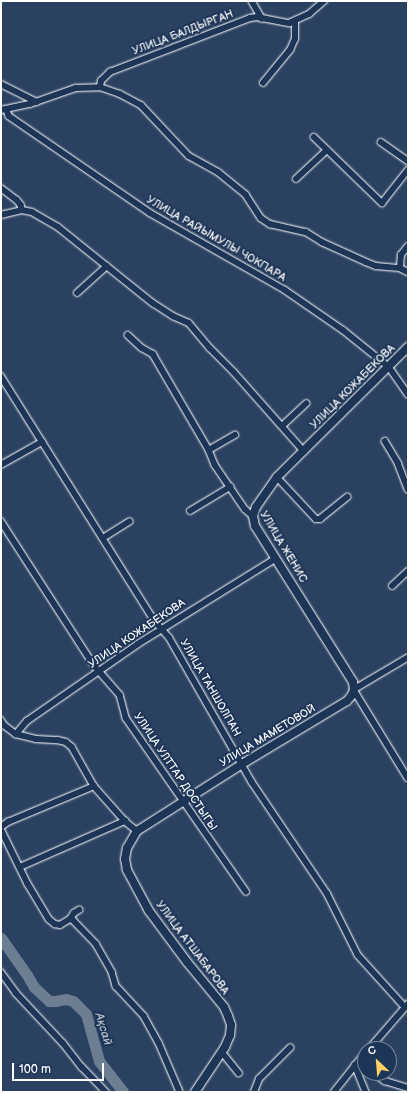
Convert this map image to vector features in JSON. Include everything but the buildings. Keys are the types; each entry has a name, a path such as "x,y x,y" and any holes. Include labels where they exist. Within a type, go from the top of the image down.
{"main road":[{"name":"УЛИЦА КОЖАБЕКОВА","path":"253,516 256,507 277,477 408,347"},
{"name":"УЛИЦА ЖЕНИС","path":"253,516 255,526 275,559 354,682 354,690"},
{"name":"УЛИЦА МАМЕТОВОЙ","path":"137,831 242,764 347,701 354,690"},
{"name":"УЛИЦА АТШАБАРОВА","path":"137,831 127,848 125,859 126,870 149,910 171,941 224,1006 231,1025 230,1035 222,1052 195,1092"}],"street":[{"path":"252,1 262,18"},
{"path":"263,83 290,50 295,39 295,22 309,14 324,1"},
{"name":"УЛИЦА БАЛДЫРГАН","path":"100,87 101,81 110,72 250,18 262,18 289,23 295,22"},
{"path":"1,84 37,102"},
{"path":"4,110 37,102 76,88 100,87 120,94 141,105 189,156 218,172 246,195 261,218 270,224 306,232 322,242 376,266 400,268 408,272"},
{"name":"УЛИЦА РАЙЫМУЛЫ ЧОКПАРА","path":"4,110 9,116 150,213 285,290 343,330 389,367 408,394"},
{"path":"314,137 382,203 408,172"},
{"path":"381,142 408,161"},
{"path":"296,179 327,150"},
{"path":"1,188 17,200 21,205 22,210"},
{"path":"1,215 22,210 32,212 58,227 172,316 190,323 210,348 304,451"},
{"path":"400,268 401,255 408,246"},
{"path":"77,293 107,266"},
{"name":"УЛИЦА ЖЕНИС","path":"128,335 142,348 153,354 209,450 215,465 245,509 253,516"},
{"name":"УЛИЦА ТАНШОЛПАН","path":"1,376 154,620 169,637 242,764 327,893 358,955 407,1005 376,1041"},
{"path":"282,426 306,404"},
{"path":"209,450 235,435"},
{"path":"385,441 398,463 408,490"},
{"path":"1,465 42,442"},
{"path":"277,477 316,520 320,519 348,497"},
{"path":"190,511 230,488"},
{"name":"УЛИЦА УЛТТАР ДОСТЫГЫ","path":"1,521 93,664 120,695 126,718 246,891"},
{"path":"103,538 128,522"},
{"name":"УЛИЦА КОЖАБЕКОВА","path":"16,734 27,721 138,644 275,559"},
{"path":"392,586 408,572"},
{"name":"УЛИЦА МАМЕТОВОЙ","path":"354,690 408,658"},
{"name":"УЛИЦА ЖЕНИС","path":"354,690 408,778"},
{"path":"1,720 4,725 16,734 36,740 58,740 66,742 72,747 94,786 110,802 125,822 137,831"},
{"path":"79,910 74,913 70,919 60,925 55,924 49,918 39,904 1,828 94,786"},
{"path":"20,867 125,822"},
{"path":"70,919 77,923 96,944 112,972 116,986 144,1016 159,1043 180,1092"},
{"path":"1,972 16,993 63,1042 82,1067 106,1092"},
{"path":"254,1092 259,1079 290,1048"},
{"path":"222,1052 239,1073"},
{"path":"334,1092 355,1065 366,1092"},
{"path":"385,1081 408,1088"}],"waterway":[{"name":"Ақсай","path":"1,938 34,987 49,1001 66,999 73,1001 86,1014 99,1061 123,1092"}]}
